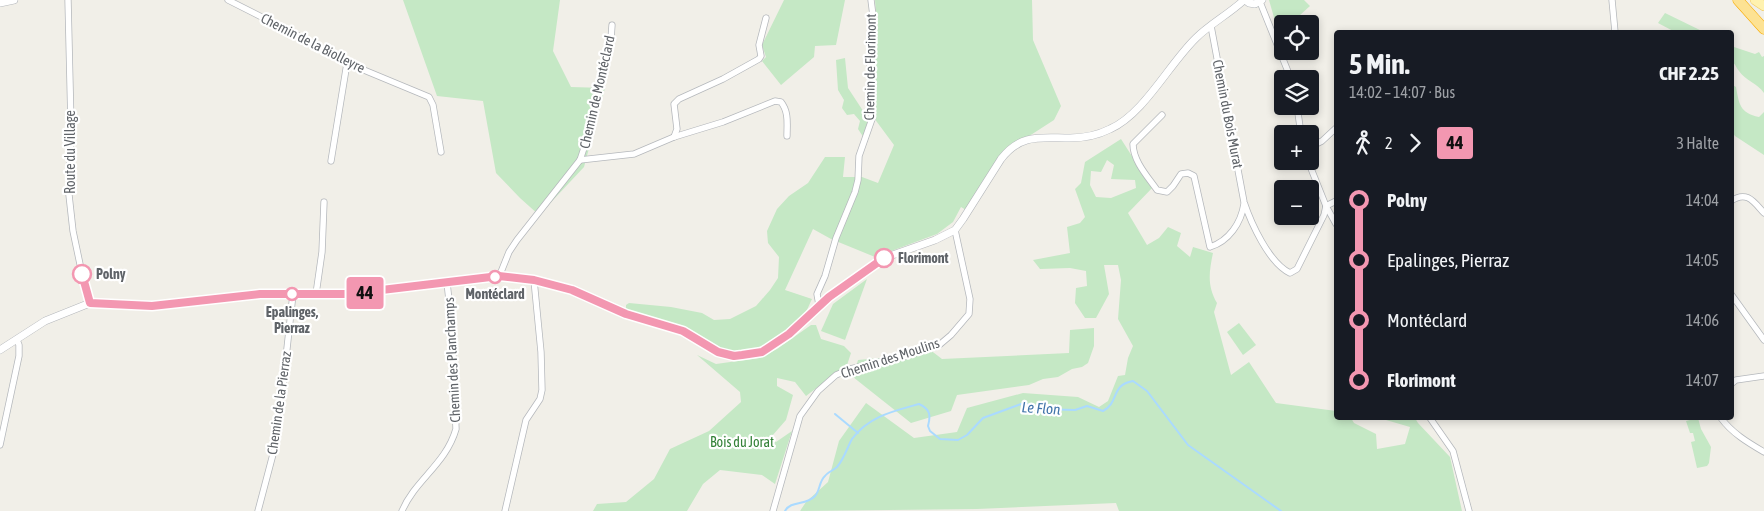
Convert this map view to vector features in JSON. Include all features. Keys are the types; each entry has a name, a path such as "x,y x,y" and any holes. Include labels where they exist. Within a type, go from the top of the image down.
{"highway":[{"path":"1738,0 1764,28"}],"main road":[{"path":"1755,0 1764,6"}],"street":[{"path":"0,3 14,0"},
{"name":"Route du Village","path":"68,0 71,125 69,195 73,231 90,303"},
{"name":"Chemin de la Biolleyre","path":"228,0 347,63 429,97 434,105 441,152"},
{"name":"Chemin de Florimont","path":"819,305 818,294 836,238 855,192 859,156 872,119 870,65 873,16 871,0"},
{"path":"0,350 45,321 90,303 152,306 260,294 355,294 499,276 534,280 572,290 626,314 683,331 718,352 734,356 762,352 789,334 819,305 884,258 935,240 954,230 1001,159 1012,147 1032,138 1044,136 1069,138 1089,136 1106,131 1119,124 1136,110 1190,44 1244,0 1252,4 1261,1 1288,70"},
{"path":"1612,0 1616,30"},
{"path":"674,137 677,129 674,104 679,99 759,59 761,56 760,38 766,18"},
{"name":"Chemin de Montéclard","path":"499,276 509,252 517,240 580,160 593,121 599,82 612,25"},
{"name":"Chemin du Bois Murat","path":"1211,26 1244,202 1254,228 1275,260 1284,270 1290,273 1297,269 1324,215 1326,206"},
{"path":"331,162 347,63"},
{"name":"Chemin de Montéclard","path":"580,160 634,154 674,137 723,122 779,101 783,104 787,114 787,136"},
{"name":"Chemin du Bois Murat","path":"1162,115 1133,144 1133,152 1157,190 1167,192 1181,174 1188,173 1194,176 1210,247 1227,239 1240,219 1244,202"},
{"path":"1319,142 1334,130"},
{"path":"1312,170 1334,220"},
{"path":"1734,200 1746,197 1752,200 1764,213"},
{"path":"316,294 322,252 324,202"},
{"path":"1326,206 1334,202"},
{"name":"Chemin des Moulins","path":"773,511 800,416 818,391 836,375 850,369 906,356 938,346 951,335 969,314 969,292 954,230"},
{"path":"505,511 526,420 540,399 542,390 534,280"},
{"name":"Chemin des Planchamps","path":"402,511 413,492 443,457 451,444 456,429 452,329 447,282"},
{"name":"Chemin de la Pierraz","path":"258,511 277,439 293,294"},
{"path":"1734,298 1764,340"},
{"path":"1758,331 1764,326"},
{"path":"0,445 19,356 17,340"},
{"path":"1734,382 1764,376"},
{"path":"1431,420 1453,451 1469,511"},
{"path":"1723,420 1740,437 1764,452"}],"green space":[{"path":"403,0 560,0 553,51 571,87 605,88 584,167 539,215 496,173 483,101 437,96"},
{"path":"784,0 845,0 836,45 815,46 814,57 781,85 762,61 766,57 762,45"},
{"path":"875,0 1032,0 1033,40 1061,106 1054,120 1012,147 966,210 961,207 953,222 937,234 875,257 831,239 813,229 785,290 812,299 804,314 795,324 765,345 741,351 729,351 714,346 686,328 626,309 626,305 629,303 671,307 702,313 714,320 730,319 756,306 778,278 779,257 768,243 767,231 777,209 789,196 808,183 825,157 845,157 843,177 862,177 878,183 894,145 874,118 874,65 877,28"},
{"path":"1269,0 1304,0 1310,6 1300,15 1274,15 1274,18"},
{"path":"1665,13 1700,30 1671,30 1658,23"},
{"path":"1734,47 1755,54 1759,52 1762,57 1764,56 1764,93 1742,74 1735,64"},
{"path":"845,58 848,88 869,120 864,138 858,129 860,121 854,114 847,115 842,108 844,100 838,90 836,60"},
{"path":"1734,86 1744,110 1759,117 1764,112 1764,155 1735,136"},
{"path":"1121,139 1144,175 1155,185 1128,213 1147,245 1159,238 1168,227 1181,233 1177,246 1190,257 1193,247 1213,253 1210,285 1217,303 1214,312 1231,375 1249,362 1276,403 1334,411 1334,420 1352,420 1354,423 1376,434 1377,449 1405,444 1410,427 1386,420 1416,420 1450,457 1462,511 1119,511 1116,503 977,509 800,511 806,502 828,482 839,441 866,403 914,438 957,432 967,408 1023,393 1078,397 1099,407 1108,401 1118,376 1125,375 1128,358 1133,346 1118,319 1121,280 1118,265 1104,265 1109,294 1096,318 1085,318 1075,303 1076,288 1087,286 1086,271 1070,268 1040,269 1033,260 1070,253 1067,227 1080,223 1085,217 1075,189 1081,183 1085,162","holes":["1107,160 1114,165 1111,179 1135,180 1136,188 1111,198 1096,197 1090,185 1091,171 1101,172"]},
{"path":"867,279 845,340 821,331 833,304"},
{"path":"1239,323 1256,345 1243,355 1227,332"},
{"name":"Bois du Jorat","path":"811,325 816,325 821,339 844,346 851,353 847,365 806,396 795,382 777,378 777,386 793,395 786,420 772,436 776,442 792,431 775,484 762,475 720,470 703,484 687,511 593,511 597,504 626,502 654,479 670,449 709,431 741,402 740,392 697,355 716,364 759,358 777,349"},
{"path":"1094,328 1094,346 1088,363 1082,367 1072,369 1058,377 1043,379 1029,385 957,395 951,411 911,423 853,377 858,360 901,356 929,349 942,359 1069,353 1070,330"},
{"path":"1699,420 1701,429 1711,447 1707,466 1697,468 1691,442 1695,441 1686,421"}],"waterway":[{"name":"Le Flon","path":"785,511 791,505 807,501 815,496 823,478 837,467 852,439 859,431 874,420 891,412 919,404 929,413 928,426 930,431 940,439 958,440 967,435 983,418 1021,404 1027,404 1036,409 1075,410 1087,406 1103,411 1112,403 1121,386 1133,381 1147,391 1188,445 1281,511"},
{"path":"835,414 858,433"}],"bus line":[{"name":"44","path":"82,274 88,300 92,304 152,306 260,294 348,294 374,292 499,276 534,280 572,290 626,314 683,331 718,352 734,356 762,352 772,346 789,334 829,297 884,258"}],"place":[{"name":"Florimont","path":"884,258"},
{"name":"Polny","path":"82,274"},
{"name":"Montéclard","path":"495,277"},
{"name":"Epalinges, Pierraz","path":"292,294"}]}
